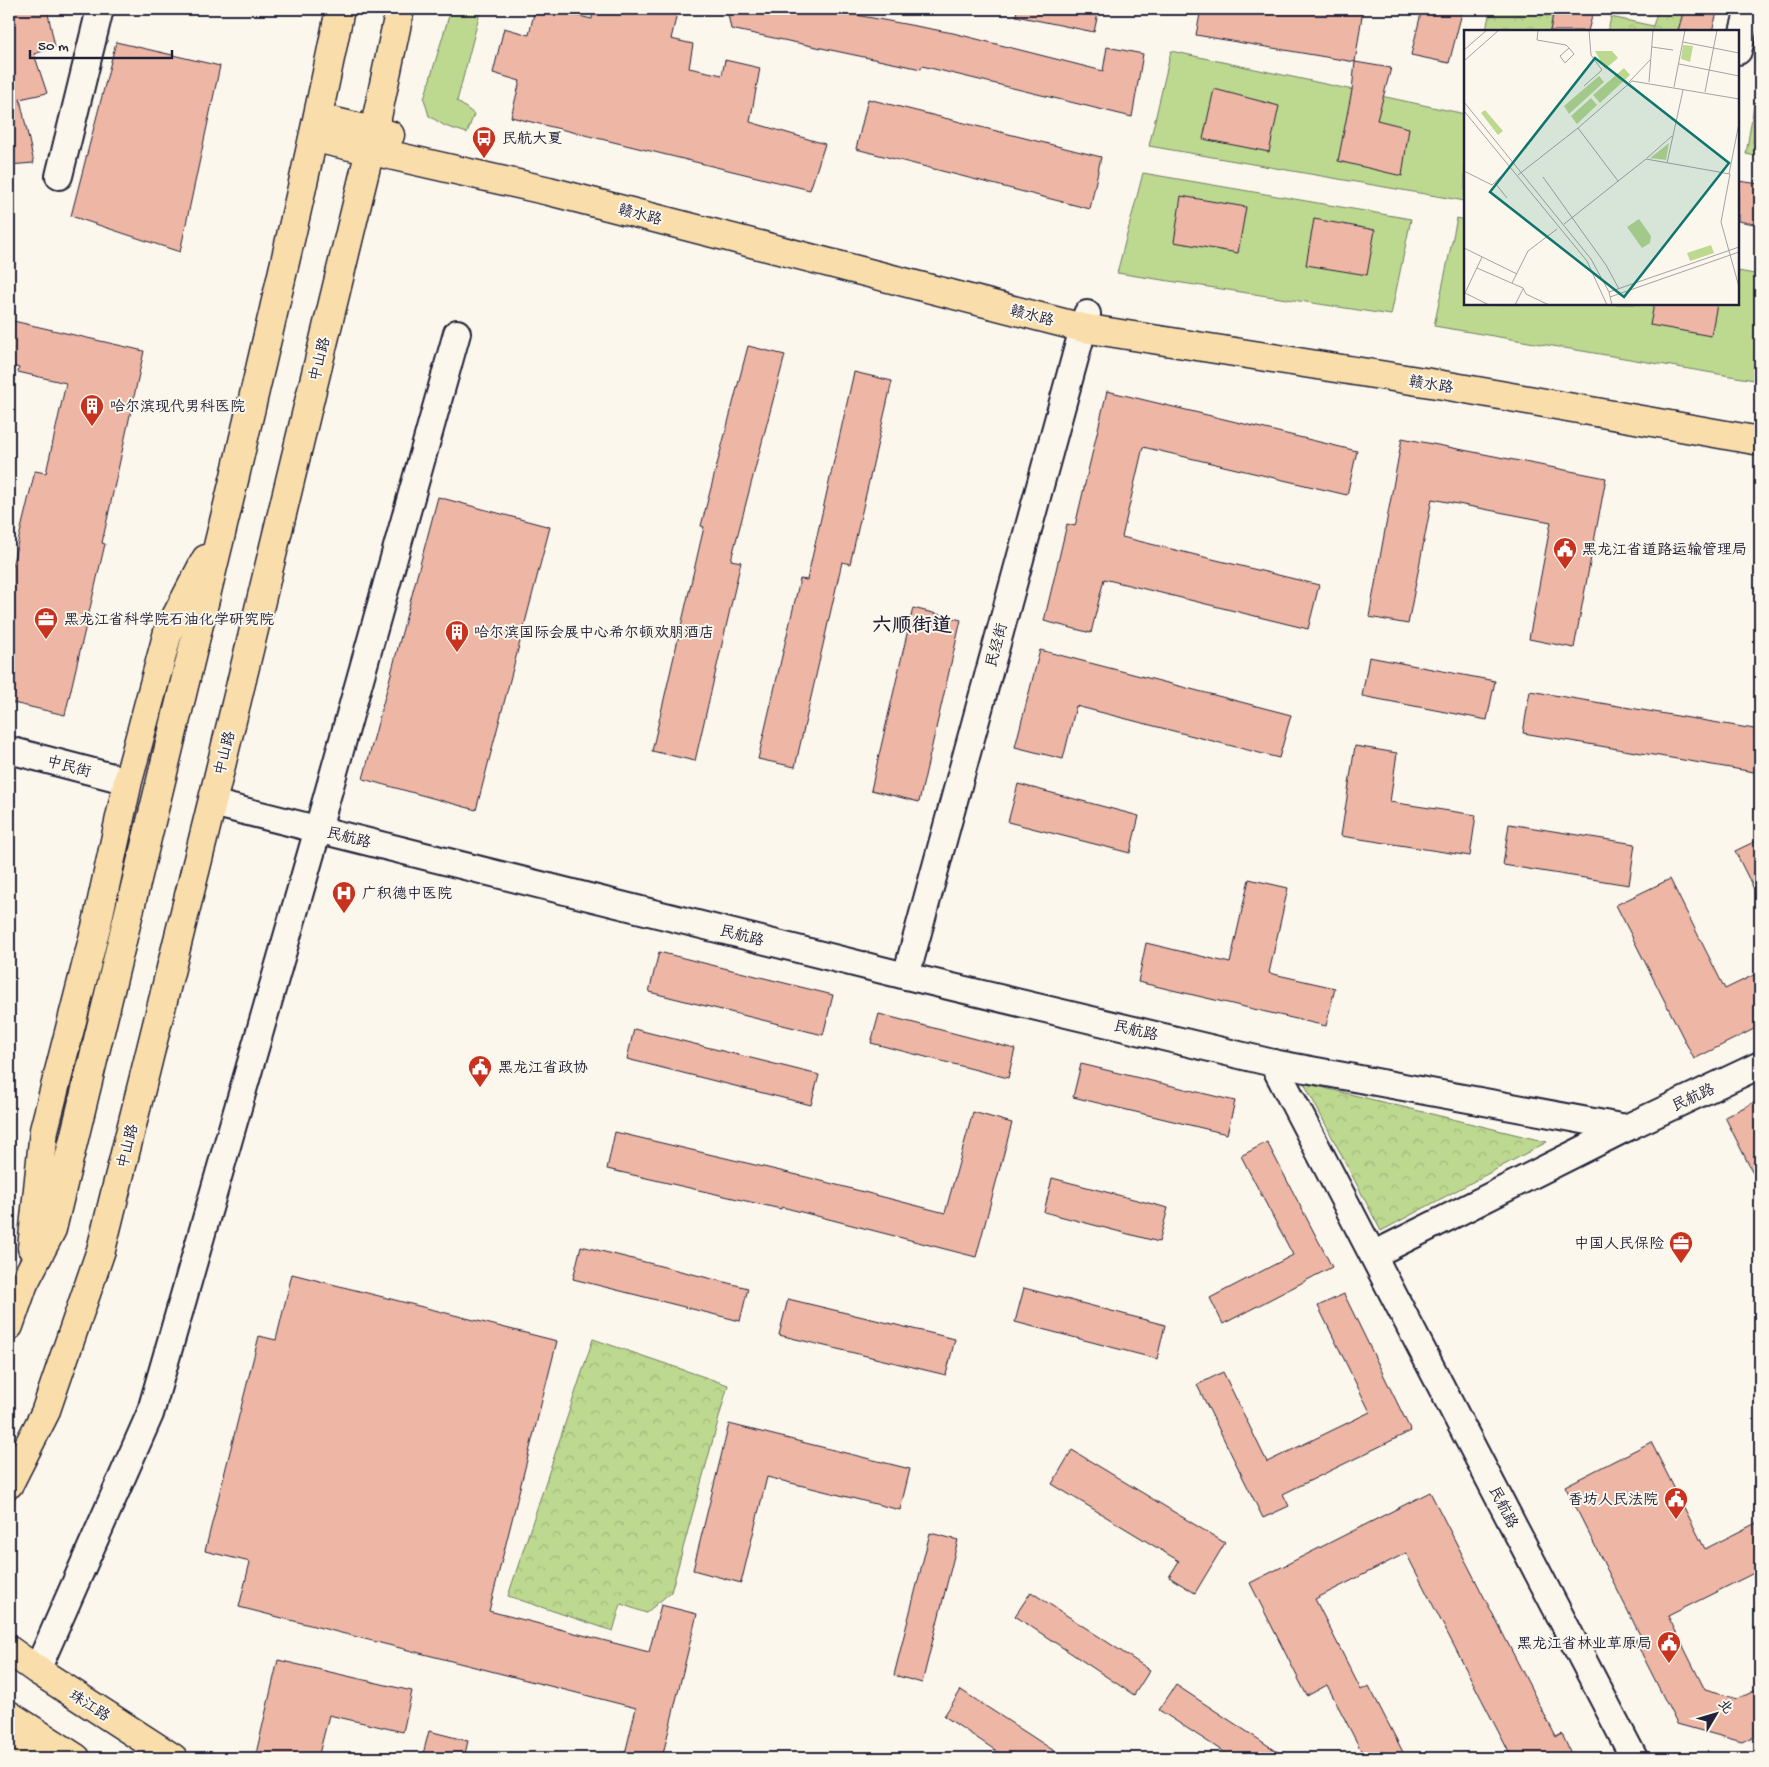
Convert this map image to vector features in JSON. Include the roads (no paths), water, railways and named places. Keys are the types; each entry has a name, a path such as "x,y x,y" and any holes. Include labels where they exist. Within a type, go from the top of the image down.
{"main road":[{"path":"9,1326 27,1277 52,1230 160,789 317,128 340,9"},
{"name":"中山路","path":"9,1484 44,1413 101,1250 212,803 372,140 400,9"},
{"name":"赣水路","path":"317,128 372,140 1085,321 1760,441"},
{"name":"赣水路","path":"1085,321 1760,428"},
{"path":"27,1277 35,1230 44,1130 97,923 128,781 168,632 222,529"},
{"name":"珠江路","path":"9,1650 173,1758"},
{"name":"珠江路","path":"9,1672 140,1758"},
{"path":"9,1715 76,1758"},
{"path":"9,1745 29,1758"}],"street":[{"path":"59,176 100,9"},
{"path":"1739,47 1749,9"},
{"name":"民经街","path":"906,976 1085,321"},
{"path":"37,1670 150,1414 318,829 457,333"},
{"name":"中民街","path":"9,750 128,781"},
{"name":"民航路","path":"212,803 906,976 1273,1063 1626,1128"},
{"name":"民航路","path":"1273,1063 1634,1758"},
{"name":"民航路","path":"1373,1255 1626,1128 1760,1065"}],"place":[{"name":"民航大夏","path":"484,159"},
{"name":"哈尔滨现代男科医院","path":"92,427"},
{"name":"黑龙江省道路运输管理局","path":"1565,570"},
{"name":"黑龙江省科学院石油化学研究院","path":"46,640"},
{"name":"哈尔滨国际会展中心希尔顿欢朋酒店","path":"457,653"},
{"name":"广积德中医院","path":"344,914"},
{"name":"黑龙江省政协","path":"480,1088"},
{"name":"中国人民保险","path":"1681,1264"},
{"name":"香坊人民法院","path":"1676,1520"},
{"name":"黑龙江省林业草原局","path":"1669,1664"}],"district":[{"name":"六顺街道","path":"912,624"}]}
